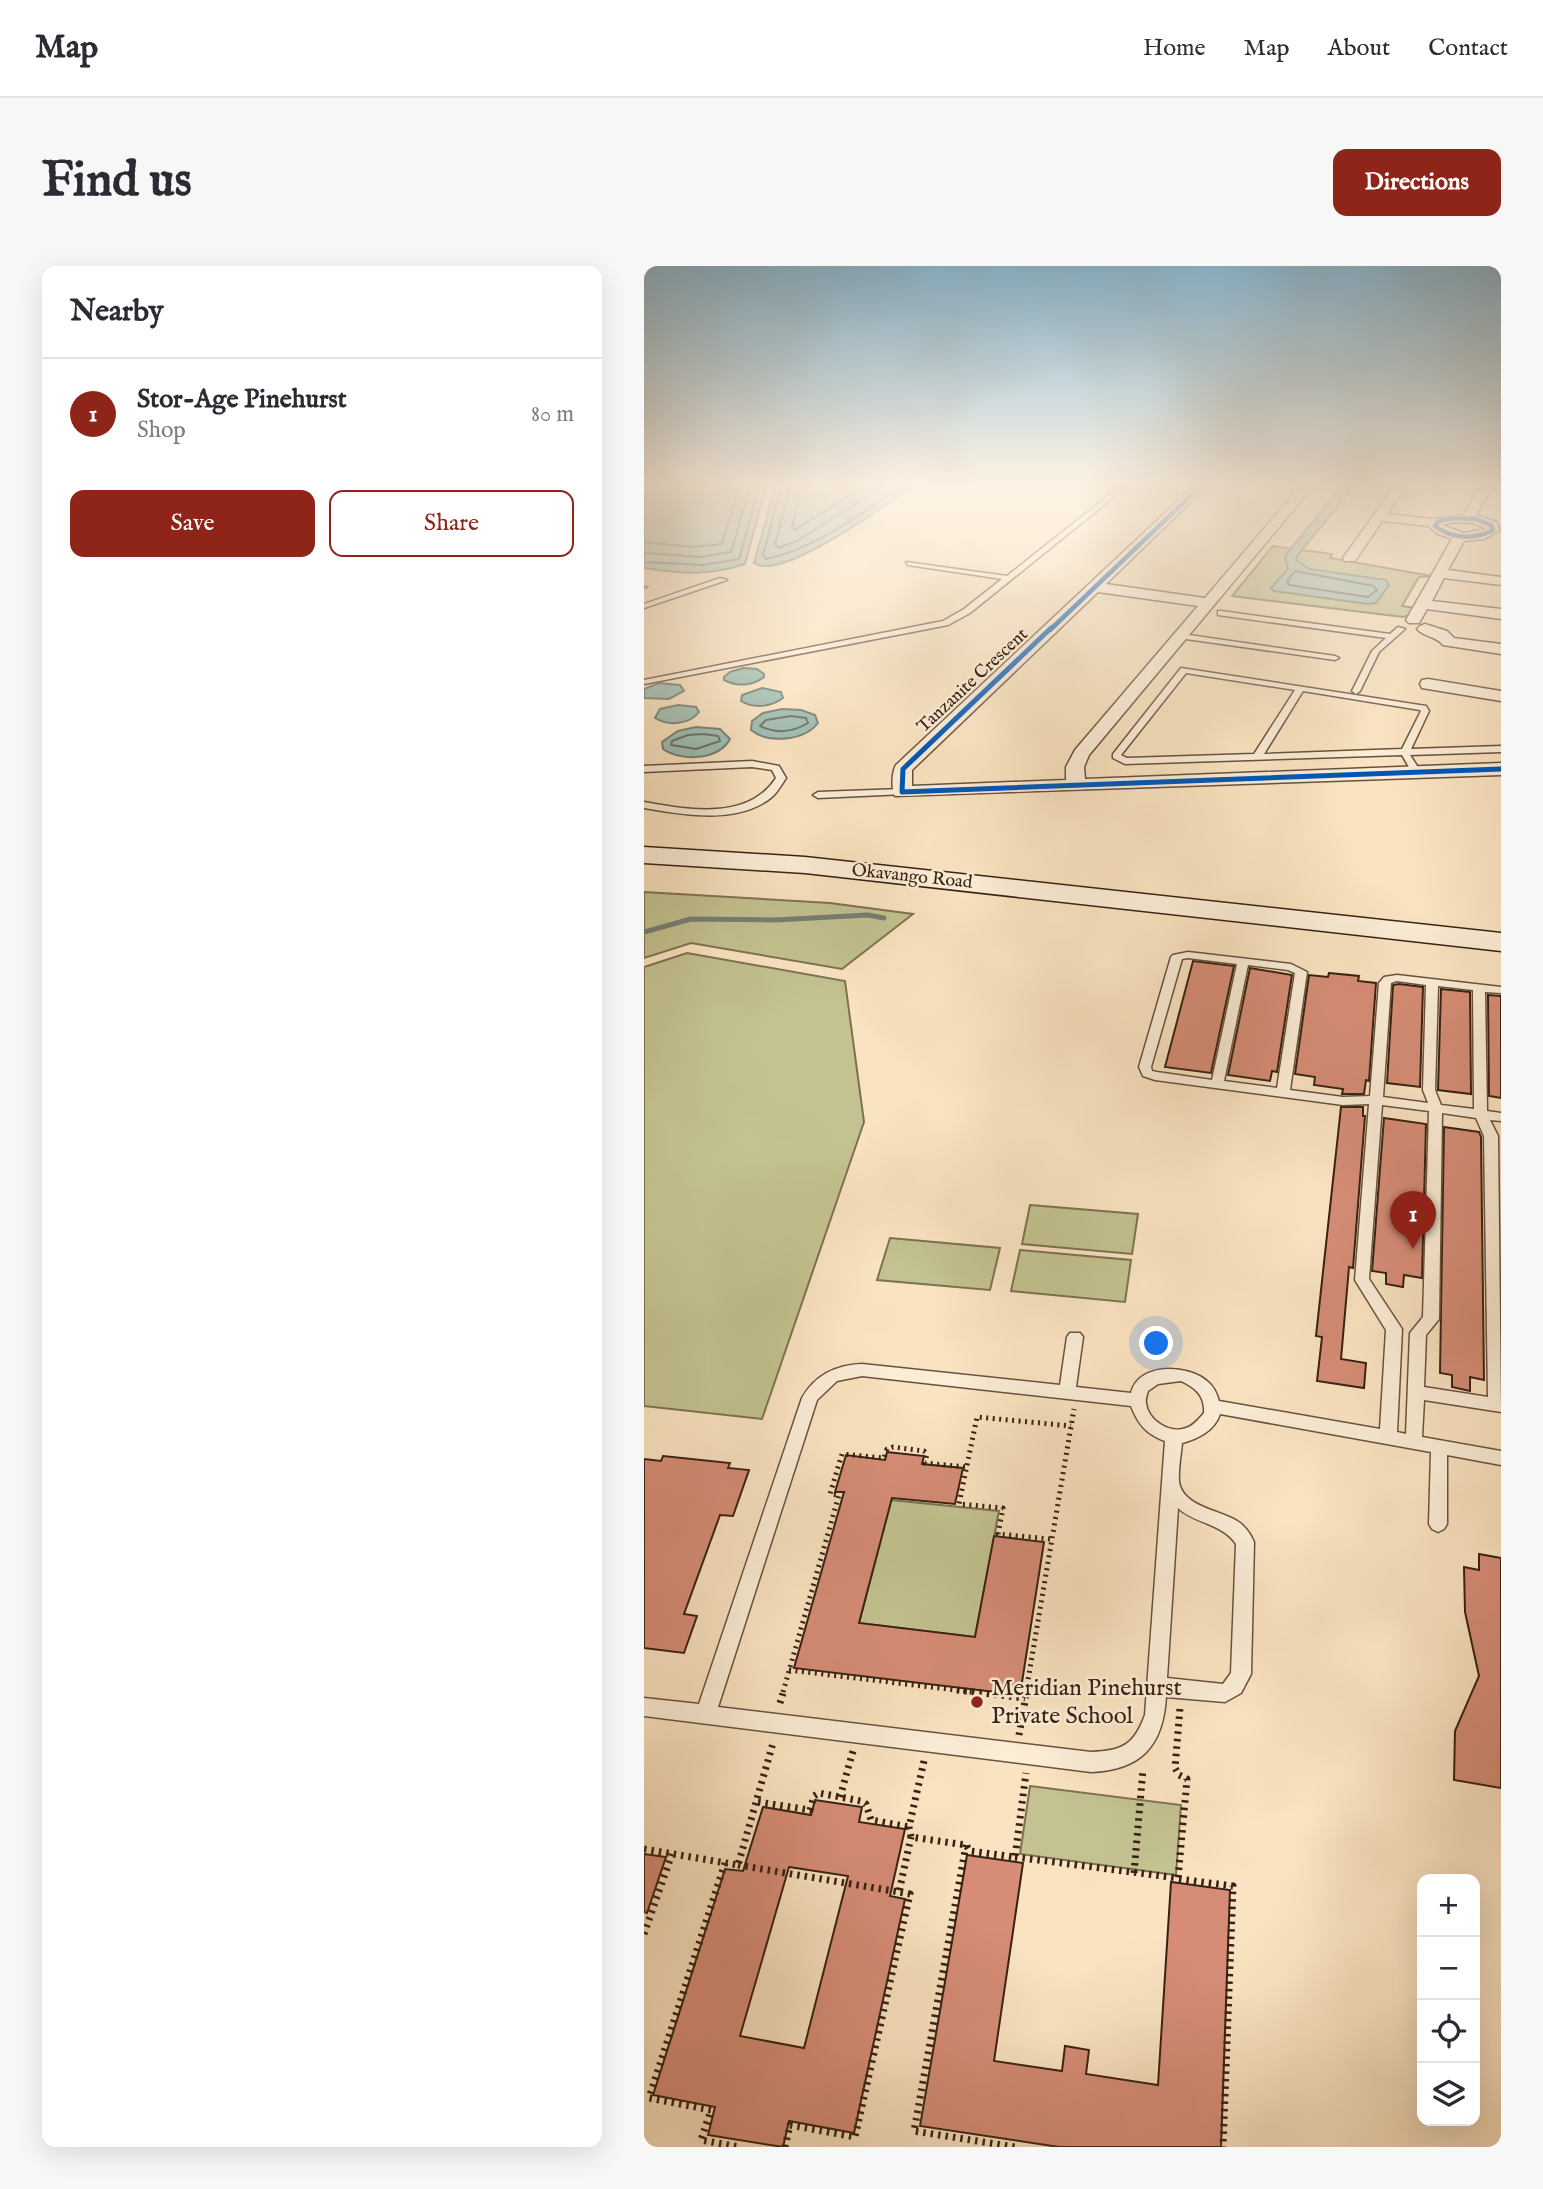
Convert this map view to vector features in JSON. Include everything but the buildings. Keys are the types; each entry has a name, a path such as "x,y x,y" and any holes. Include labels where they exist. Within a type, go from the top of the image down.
{"main road":[{"name":"Okavango Road","path":"644,855 805,865 1501,942"},
{"name":"Okavango Road","path":"1180,907 1291,928 1501,960"}],"street":[{"name":"Tanzanite Crescent","path":"902,792 903,769 1111,572"},
{"path":"1076,785 1075,766 1081,754 1182,636 1216,608 1243,572"},
{"path":"1501,581 1439,573 1408,629 1442,634 1444,653 1426,690 1501,696"},
{"path":"1095,587 1216,608"},
{"path":"1423,604 1501,614"},
{"path":"1444,653 1501,649"},
{"path":"902,792 1501,769"}],"lane":[{"path":"966,572 1007,578"},
{"path":"644,682 933,627 961,615 1015,572"},
{"path":"644,606 723,580"},
{"path":"1216,608 1408,629"},
{"path":"1356,691 1376,651 1408,629"},
{"path":"1182,636 1335,658"},
{"path":"1405,753 1424,709 1182,670 1116,756 1125,761 1405,753 1501,749"},
{"path":"1257,757 1300,689"},
{"path":"1405,753 1416,772"},
{"path":"1257,757 1266,778"},
{"path":"644,769 752,764 776,768 781,778 766,797 737,810 680,812 644,805"},
{"path":"818,795 902,792"},
{"path":"1283,1093 1301,972 1291,967 1243,961 1188,955 1177,957 1145,1067 1147,1073 1155,1076 1343,1101 1376,1100 1501,1117"},
{"path":"1217,1084 1243,961"},
{"path":"1388,1438 1394,1329 1362,1280 1386,981 1397,978 1501,990"},
{"path":"1415,1443 1418,1333 1431,1319 1436,1108 1429,1090 1432,982"},
{"path":"1416,1392 1499,1406 1491,1136 1481,1114 1479,988"},
{"path":"1394,1329 1418,1333"},
{"path":"1072,1393 1075,1338"},
{"path":"705,1715 810,1398 819,1384 830,1376 847,1370 862,1370 1137,1400"},
{"path":"1181,1375 1191,1378 1207,1390 1213,1406 1212,1416 1198,1431 1174,1436 1164,1434 1146,1424 1140,1416 1137,1400 1145,1385 1153,1380 1161,1376 1181,1375"},
{"path":"1213,1406 1501,1458"},
{"path":"644,1707 1022,1754 1107,1762 1133,1754 1148,1736 1155,1715 1174,1436"},
{"path":"1438,1524 1439,1447"},
{"path":"1156,1690 1162,1687 1226,1693 1234,1688 1241,1674 1245,1542 1240,1532 1230,1525 1185,1507 1171,1485"}],"path":[{"path":"1015,1857 1025,1698 1071,1426 1072,1393"},
{"path":"1050,1539 998,1534 1003,1508 959,1504 977,1417 1071,1426"},
{"path":"738,1865 758,1802 773,1744 774,1724 839,1495 830,1494 842,1454 884,1458 887,1449 892,1447 914,1449 927,1454 925,1463 966,1467"},
{"path":"789,1670 1025,1698"},
{"path":"1178,1878 1187,1779 1175,1768 1182,1689"},
{"path":"840,1797 858,1734"},
{"path":"899,1892 911,1837 909,1827 929,1742"},
{"path":"1134,1873 1144,1772 1139,1747"},
{"path":"758,1802 810,1810 814,1796 819,1793 861,1801 866,1804 870,1820 909,1827"},
{"path":"911,1837 966,1845 970,1850 1015,1857 1233,1886 1223,2147"},
{"path":"966,1845 914,2131 1015,2147"},
{"path":"644,1849 910,1894 855,2137 790,2125 785,2147"},
{"path":"644,1934 672,1854"},
{"path":"725,1863 649,2098 711,2110 701,2140 739,2147"}],"shaded area":[{"path":"1252,572 1408,572 1432,576 1419,577 1402,606 1415,608 1411,615 1403,617 1232,596"},
{"path":"644,892 830,903 913,914 842,969 691,943 644,958"},
{"path":"687,953 845,981 864,1122 762,1419 644,1406 644,967"},
{"path":"1030,1205 1138,1214 1132,1254 1022,1244"},
{"path":"890,1238 1000,1248 990,1290 877,1280"},
{"path":"1020,1250 1131,1260 1125,1302 1011,1291"},
{"path":"891,1500 999,1511 975,1637 859,1623"},
{"path":"1030,1786 1181,1805 1176,1875 1020,1854"}],"water":[{"path":"1286,572 1329,572 1386,580 1389,585 1376,603 1368,604 1274,591 1271,588"},
{"path":"743,668 757,669 764,677 745,685 724,680 730,672"},
{"path":"659,683 680,685 684,691 669,699 644,698 644,689"},
{"path":"762,688 781,692 783,698 762,706 741,701 742,695"},
{"path":"678,705 696,707 699,712 690,720 678,723 655,718 660,709"},
{"path":"782,709 801,710 815,715 818,723 804,734 786,739 767,737 751,730 752,721 763,713"},
{"path":"696,727 720,729 730,739 717,751 699,757 680,756 663,749 662,742 678,731"}],"waterway":[{"path":"644,932 691,919 775,920 868,915 884,918"}],"cycle path":[{"path":"1111,572 903,769 902,792 1501,769"}],"place":[{"name":"Stor-Age Pinehurst","path":"1413,1249"},
{"name":"Meridian Pinehurst Private School","path":"977,1702"}]}
